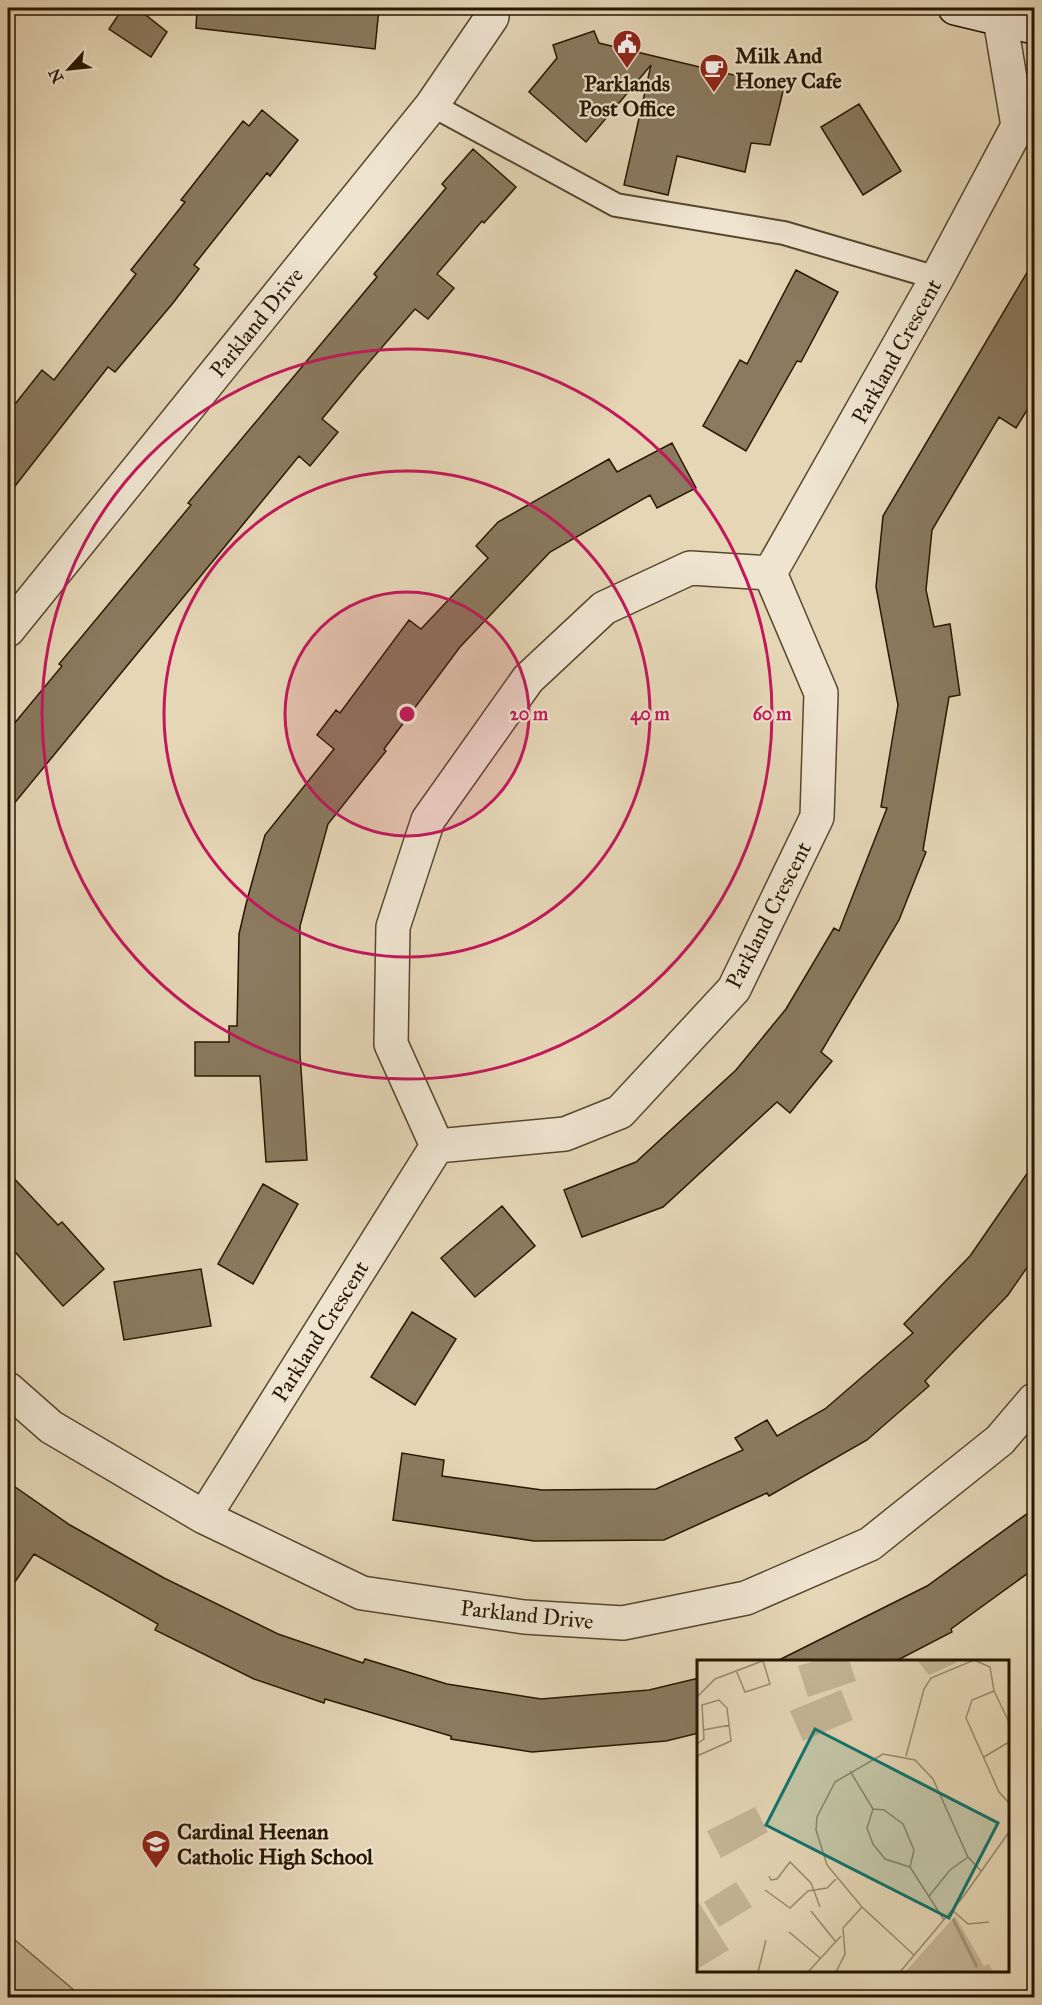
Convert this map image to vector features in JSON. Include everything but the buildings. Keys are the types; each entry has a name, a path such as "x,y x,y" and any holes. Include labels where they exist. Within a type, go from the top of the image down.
{"street":[{"name":"Parkland Drive","path":"8,630 432,105 492,17 492,8"},
{"path":"958,8 1035,27"},
{"name":"Parkland Crescent","path":"204,1517 437,1146 565,1134 620,1112 734,989 817,817 821,693 770,573 937,278 1026,115 1000,19"},
{"path":"437,1146 391,1044 393,927 428,820 528,679 604,608 690,568 770,573"},
{"name":"Parkland Drive","path":"8,1389 51,1427 204,1517 362,1593 524,1617 623,1623 746,1598 870,1544 1000,1440 1035,1400"}],"lane":[{"path":"432,105 616,205 784,233 937,278"}],"shaded area":[{"path":"8,1934 82,1997 8,1997"}],"place":[{"name":"Parklands Post Office","path":"627,70"},
{"name":"Milk And Honey Cafe","path":"714,94"},
{"name":"Cardinal Heenan Catholic High School","path":"156,1870"}]}
